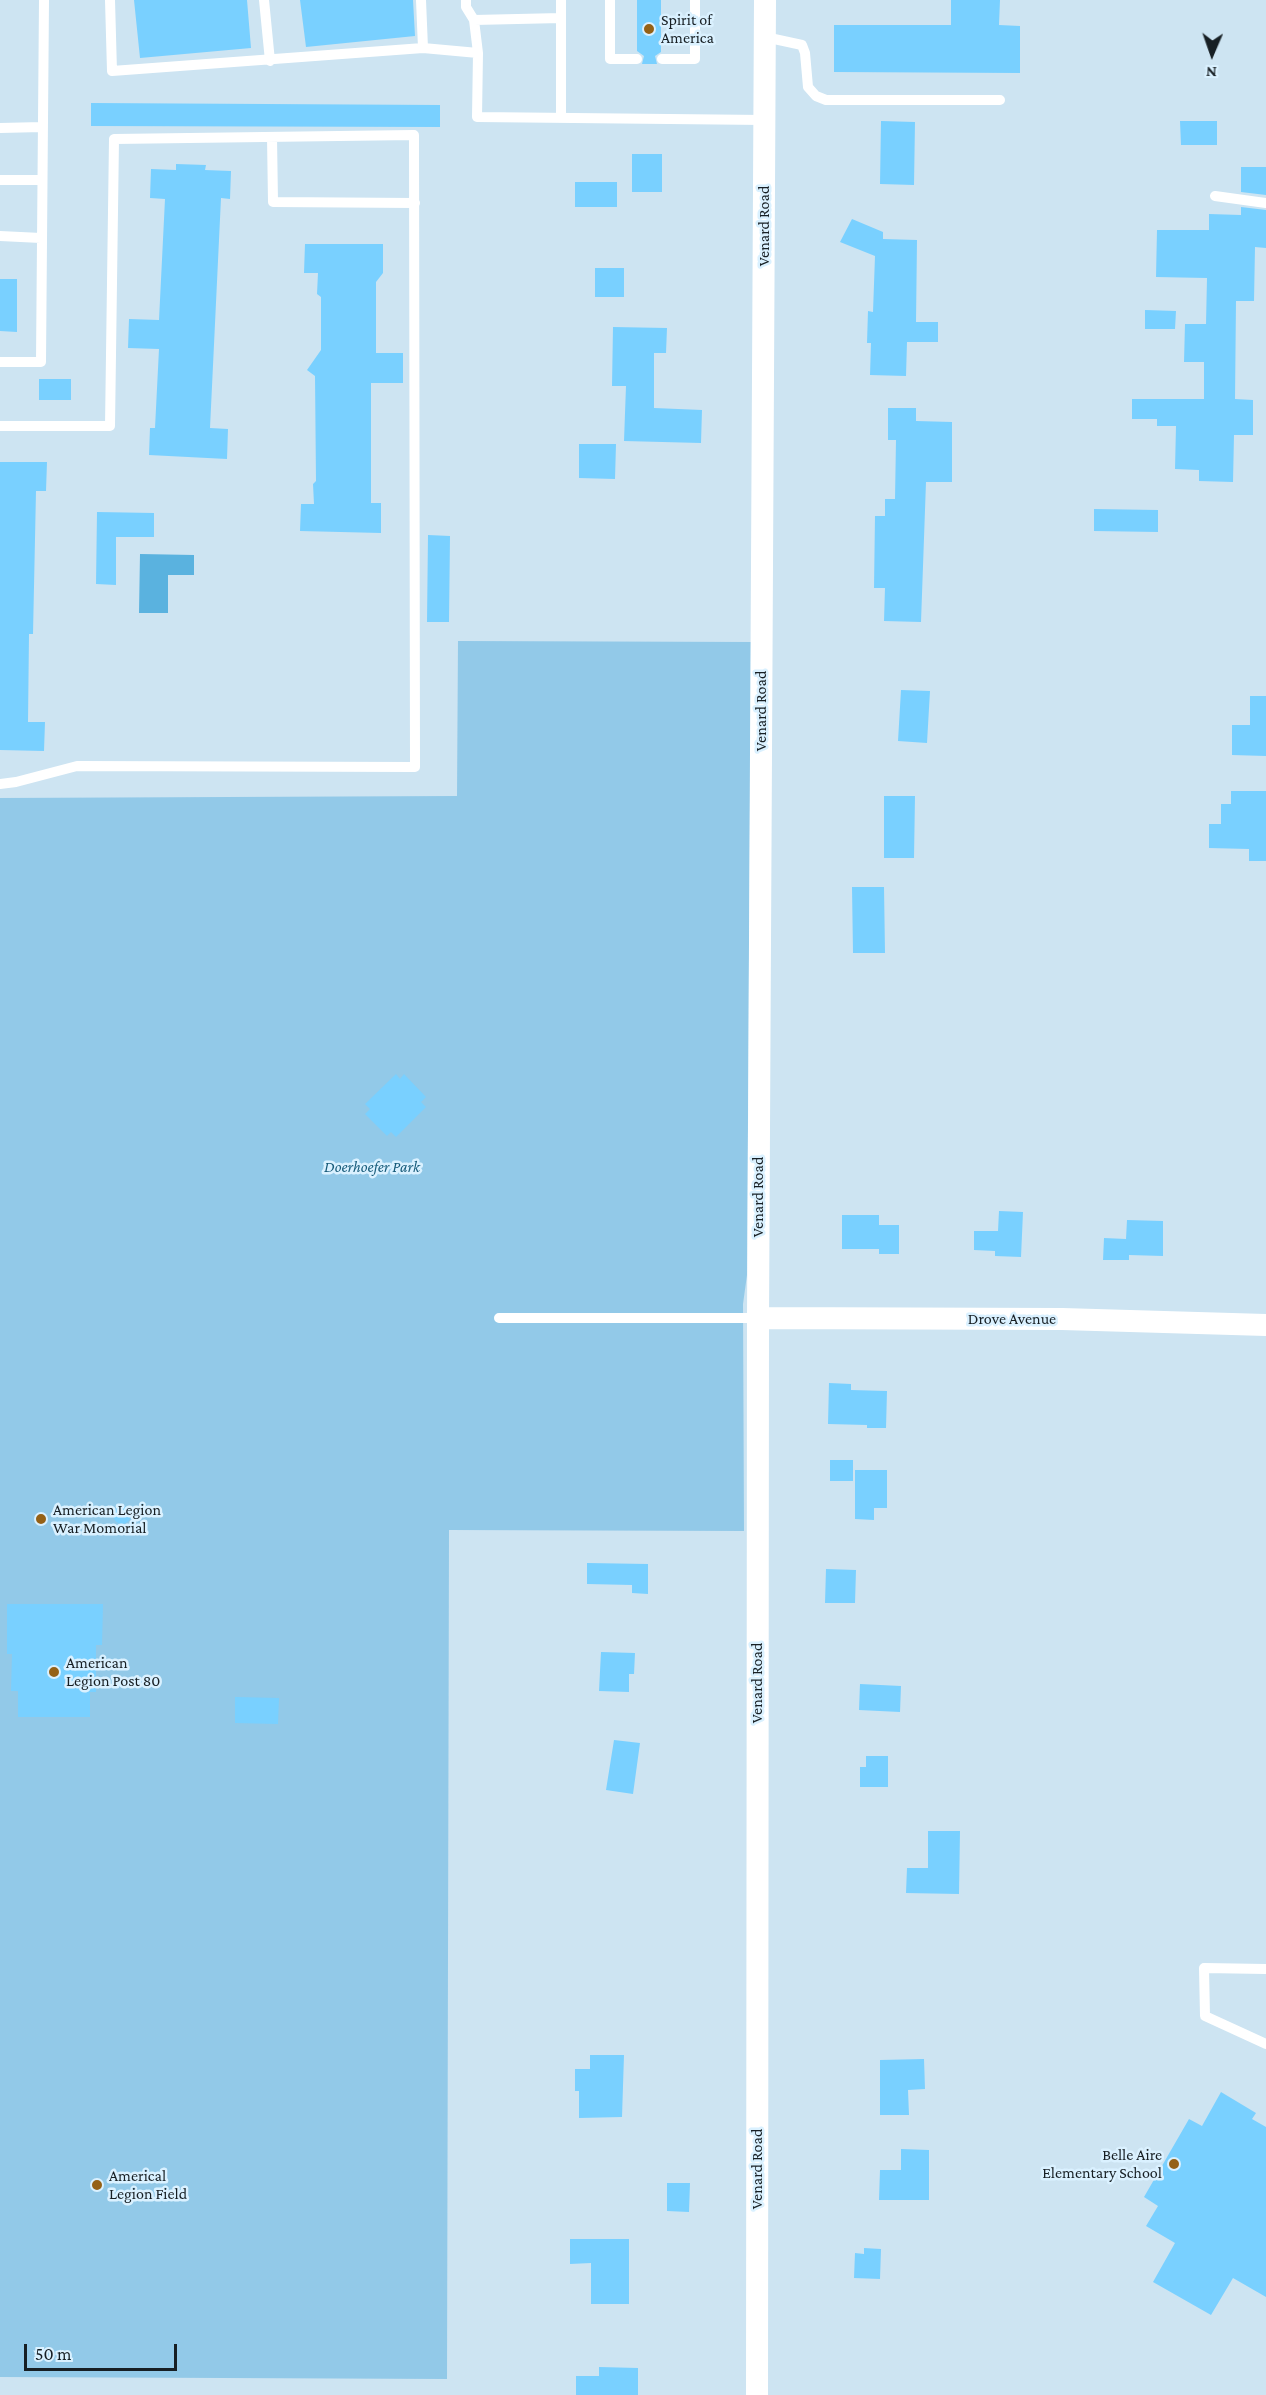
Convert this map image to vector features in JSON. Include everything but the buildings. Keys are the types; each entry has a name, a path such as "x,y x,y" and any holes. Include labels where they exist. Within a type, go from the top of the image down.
{"street":[{"name":"Venard Road","path":"757,2395 758,1318 765,0"},
{"name":"Drove Avenue","path":"758,1318 1062,1319 1266,1325"}],"lane":[{"path":"0,362 41,362 44,0"},
{"path":"110,0 112,72 423,48 478,53"},
{"path":"264,0 270,61"},
{"path":"421,0 423,48"},
{"path":"466,0 465,7 474,20 478,53 477,117 765,120"},
{"path":"561,0 561,118"},
{"path":"610,0 610,59 637,59"},
{"path":"662,59 695,59 695,0"},
{"path":"474,20 561,18"},
{"path":"765,37 802,45 805,53 808,87 816,96 826,100 1000,100"},
{"path":"0,128 42,127"},
{"path":"0,426 110,426 114,139 414,135 415,767 76,766 16,783 0,784"},
{"path":"272,137 273,202 414,203"},
{"path":"0,180 42,180"},
{"path":"1215,196 1266,202"},
{"path":"0,236 41,237"},
{"path":"499,1318 758,1318"},
{"path":"1266,1969 1204,1968 1205,2016 1266,2044"}],"green space":[{"name":"Doerhoefer Park","path":"458,641 751,642 747,1275 743,1304 744,1531 449,1530 447,2379 0,2377 0,798 457,796"}],"shaded area":[{"path":"140,554 194,555 194,575 168,575 168,613 139,613"}],"place":[{"name":"Spirit of America","path":"649,29"},
{"name":"American Legion War Momorial","path":"41,1519"},
{"name":"American Legion Post 80","path":"54,1672"},
{"name":"Belle Aire Elementary School","path":"1174,2164"},
{"name":"Americal Legion Field","path":"97,2185"}]}
